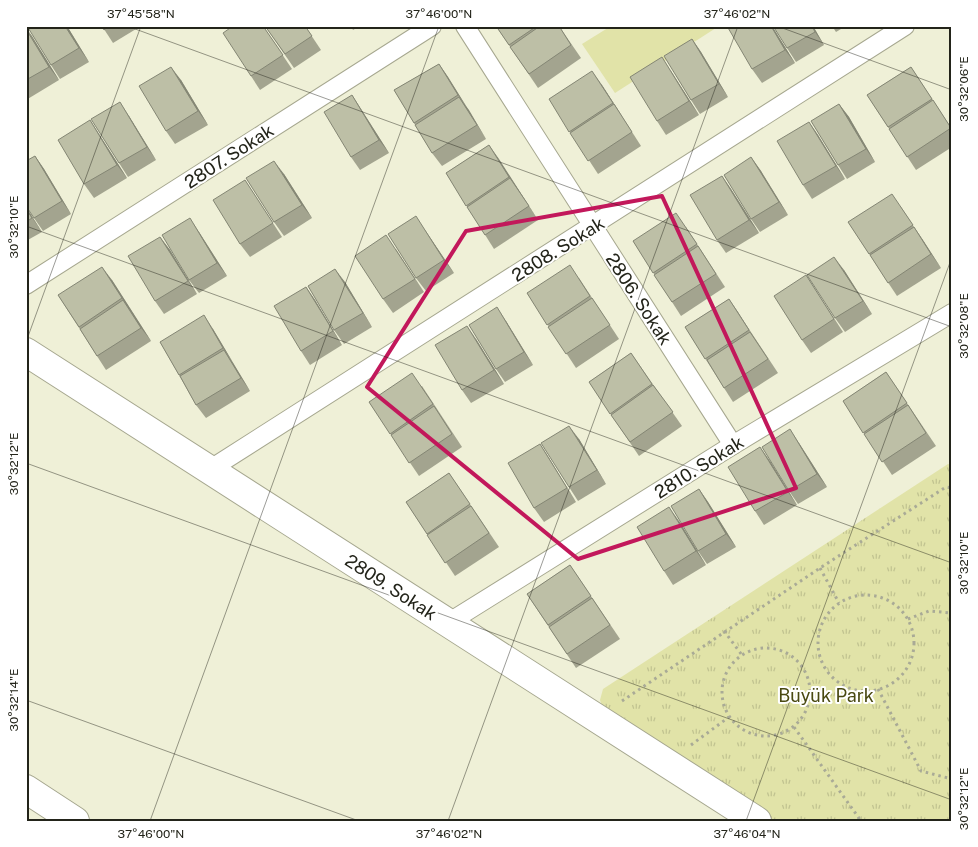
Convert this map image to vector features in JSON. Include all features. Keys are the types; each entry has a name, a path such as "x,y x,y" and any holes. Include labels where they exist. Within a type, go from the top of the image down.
{"street":[{"name":"2809. Sokak","path":"26,352 757,821"},
{"path":"26,789 75,821"}],"lane":[{"name":"2807. Sokak","path":"26,285 432,26"},
{"name":"2806. Sokak","path":"465,26 733,445"},
{"name":"2808. Sokak","path":"210,470 905,26"},
{"name":"2810. Sokak","path":"448,623 733,445 952,313"}],"path":[{"path":"596,718 820,568 946,487 952,488"},
{"path":"820,568 839,603"},
{"path":"869,595 884,598 898,606 908,619 913,634 914,649 909,665 899,677 886,686 871,690 855,690 841,683 829,673 821,659 818,644 820,628 828,614 839,603 854,596 869,595"},
{"path":"908,619 929,611 952,613"},
{"path":"724,631 742,655"},
{"path":"769,648 782,651 796,659 805,671 810,686 810,701 804,715 794,727 781,735 766,737 751,734 739,728 729,717 723,705 722,690 725,677 732,664 742,655 755,650 769,648"},
{"path":"878,689 921,771 952,779"},
{"path":"667,763 729,717"},
{"path":"794,727 861,821"}],"highlighted area":[{"path":"662,196 796,488 578,559 367,387 466,231"}],"green space":[{"path":"611,26 719,26 615,93 582,44"},
{"name":"Büyük Park","path":"948,464 952,465 951,821 775,821 605,715 600,700 603,689"}],"building":[{"path":"27,26 65,26 79,48 51,65"},
{"path":"233,26 263,26 283,55 251,76 223,33"},
{"path":"265,26 305,26 312,36 285,54"},
{"path":"496,26 537,26 509,45"},
{"path":"540,26 559,26 571,45 529,74 510,47"},
{"path":"727,26 771,26 785,50 752,69"},
{"path":"773,26 812,26 815,32 787,48"},
{"path":"26,29 49,67 26,80"},
{"path":"692,39 719,84 691,100 664,56"},
{"path":"662,57 689,101 657,121 630,77"},
{"path":"439,64 458,95 414,123 394,90"},
{"path":"171,67 198,111 166,131 139,86"},
{"path":"911,67 932,99 888,127 867,95"},
{"path":"592,71 613,103 569,132 549,99"},
{"path":"352,95 379,140 351,157 324,112"},
{"path":"459,97 477,125 432,153 415,125"},
{"path":"933,100 951,128 907,157 889,129"},
{"path":"120,102 147,147 119,163 91,119"},
{"path":"614,104 632,132 588,161 570,133"},
{"path":"839,104 866,149 838,165 811,121"},
{"path":"90,120 117,165 84,184 58,140"},
{"path":"809,122 836,166 803,185 777,141"},
{"path":"489,145 509,177 466,206 446,173"},
{"path":"35,156 62,201 34,218 26,206 26,161"},
{"path":"751,157 779,202 751,219 724,175"},
{"path":"274,161 302,205 274,222 246,178"},
{"path":"722,176 749,220 717,240 690,195"},
{"path":"510,178 529,206 485,235 467,207"},
{"path":"245,180 273,223 240,244 213,200"},
{"path":"892,194 913,225 869,254 848,222"},
{"path":"26,209 32,218 26,222"},
{"path":"676,213 697,244 653,273 633,241"},
{"path":"416,216 444,260 416,278 388,234"},
{"path":"190,218 217,263 189,280 162,235"},
{"path":"914,227 931,254 888,283 870,255"},
{"path":"386,235 415,279 383,299 355,256"},
{"path":"160,237 188,281 155,301 128,256"},
{"path":"698,246 716,274 672,302 654,275"},
{"path":"834,257 863,301 835,318 807,275"},
{"path":"570,265 590,296 547,325 527,293"},
{"path":"102,267 122,298 79,327 58,295"},
{"path":"335,269 363,313 334,330 308,286"},
{"path":"806,275 834,319 802,340 774,296"},
{"path":"306,287 333,331 301,351 274,306"},
{"path":"592,298 610,325 566,354 548,327"},
{"path":"729,299 749,330 705,359 685,327"},
{"path":"123,300 141,328 97,356 80,329"},
{"path":"497,307 524,352 496,369 469,325"},
{"path":"204,315 223,348 179,375 160,342"},
{"path":"467,326 494,370 462,390 435,345"},
{"path":"750,332 768,359 724,388 707,360"},
{"path":"224,350 241,378 196,405 180,376"},
{"path":"631,353 652,384 610,414 589,382"},
{"path":"886,372 907,403 863,433 843,401"},
{"path":"412,373 433,404 390,434 369,402"},
{"path":"653,385 673,412 630,442 611,415"},
{"path":"908,405 926,433 882,462 864,434"},
{"path":"434,406 452,434 409,463 391,435"},
{"path":"569,426 597,470 569,487 541,443"},
{"path":"790,429 817,474 789,491 762,447"},
{"path":"540,444 567,488 534,508 508,463"},
{"path":"760,447 788,492 755,511 728,467"},
{"path":"449,473 470,504 427,534 406,502"},
{"path":"699,489 726,534 698,551 671,506"},
{"path":"471,506 489,533 445,563 427,535"},
{"path":"669,507 696,551 664,571 637,527"},
{"path":"570,565 591,596 548,625 527,594"},
{"path":"592,598 610,625 567,654 549,627"}]}
